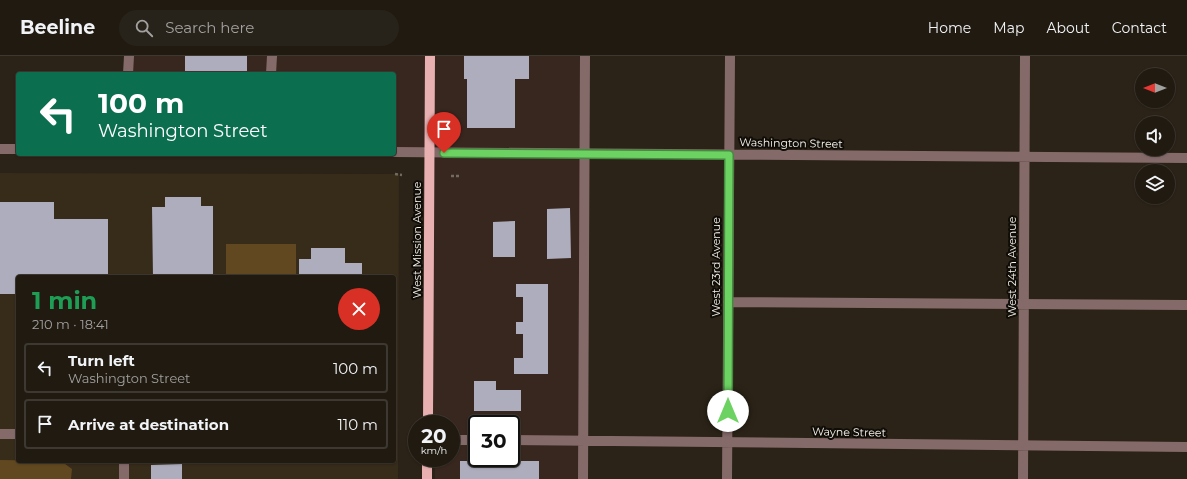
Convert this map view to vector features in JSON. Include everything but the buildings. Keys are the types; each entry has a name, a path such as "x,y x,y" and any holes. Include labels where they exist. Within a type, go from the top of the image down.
{"main road":[{"name":"West Mission Avenue","path":"428,415 430,56"},
{"path":"427,467 427,479"}],"street":[{"path":"128,72 129,56"},
{"path":"271,72 272,56"},
{"path":"583,479 585,56"},
{"name":"West 23rd Avenue","path":"727,479 730,56"},
{"name":"West 24th Avenue","path":"1023,479 1025,56"},
{"path":"0,149 16,149"},
{"name":"Washington Street","path":"396,152 1187,158"},
{"path":"728,302 1187,305"},
{"path":"0,434 16,434"},
{"name":"Wayne Street","path":"520,440 583,439 1187,447"},
{"path":"124,463 124,479"}],"path":[{"path":"395,174 402,175"},
{"path":"451,176 459,176"}],"shaded area":[{"path":"128,56 585,56 583,479 435,479 435,467 460,467 460,415 434,415 429,254 429,153 396,152 396,72 128,72"},
{"path":"0,173 399,174 398,479 0,479"},
{"path":"226,244 296,244 296,275 226,275"},
{"path":"0,460 16,460 16,463 64,463 72,469 71,479 0,479"}],"route":[{"path":"444,153 729,155 728,411"}]}
